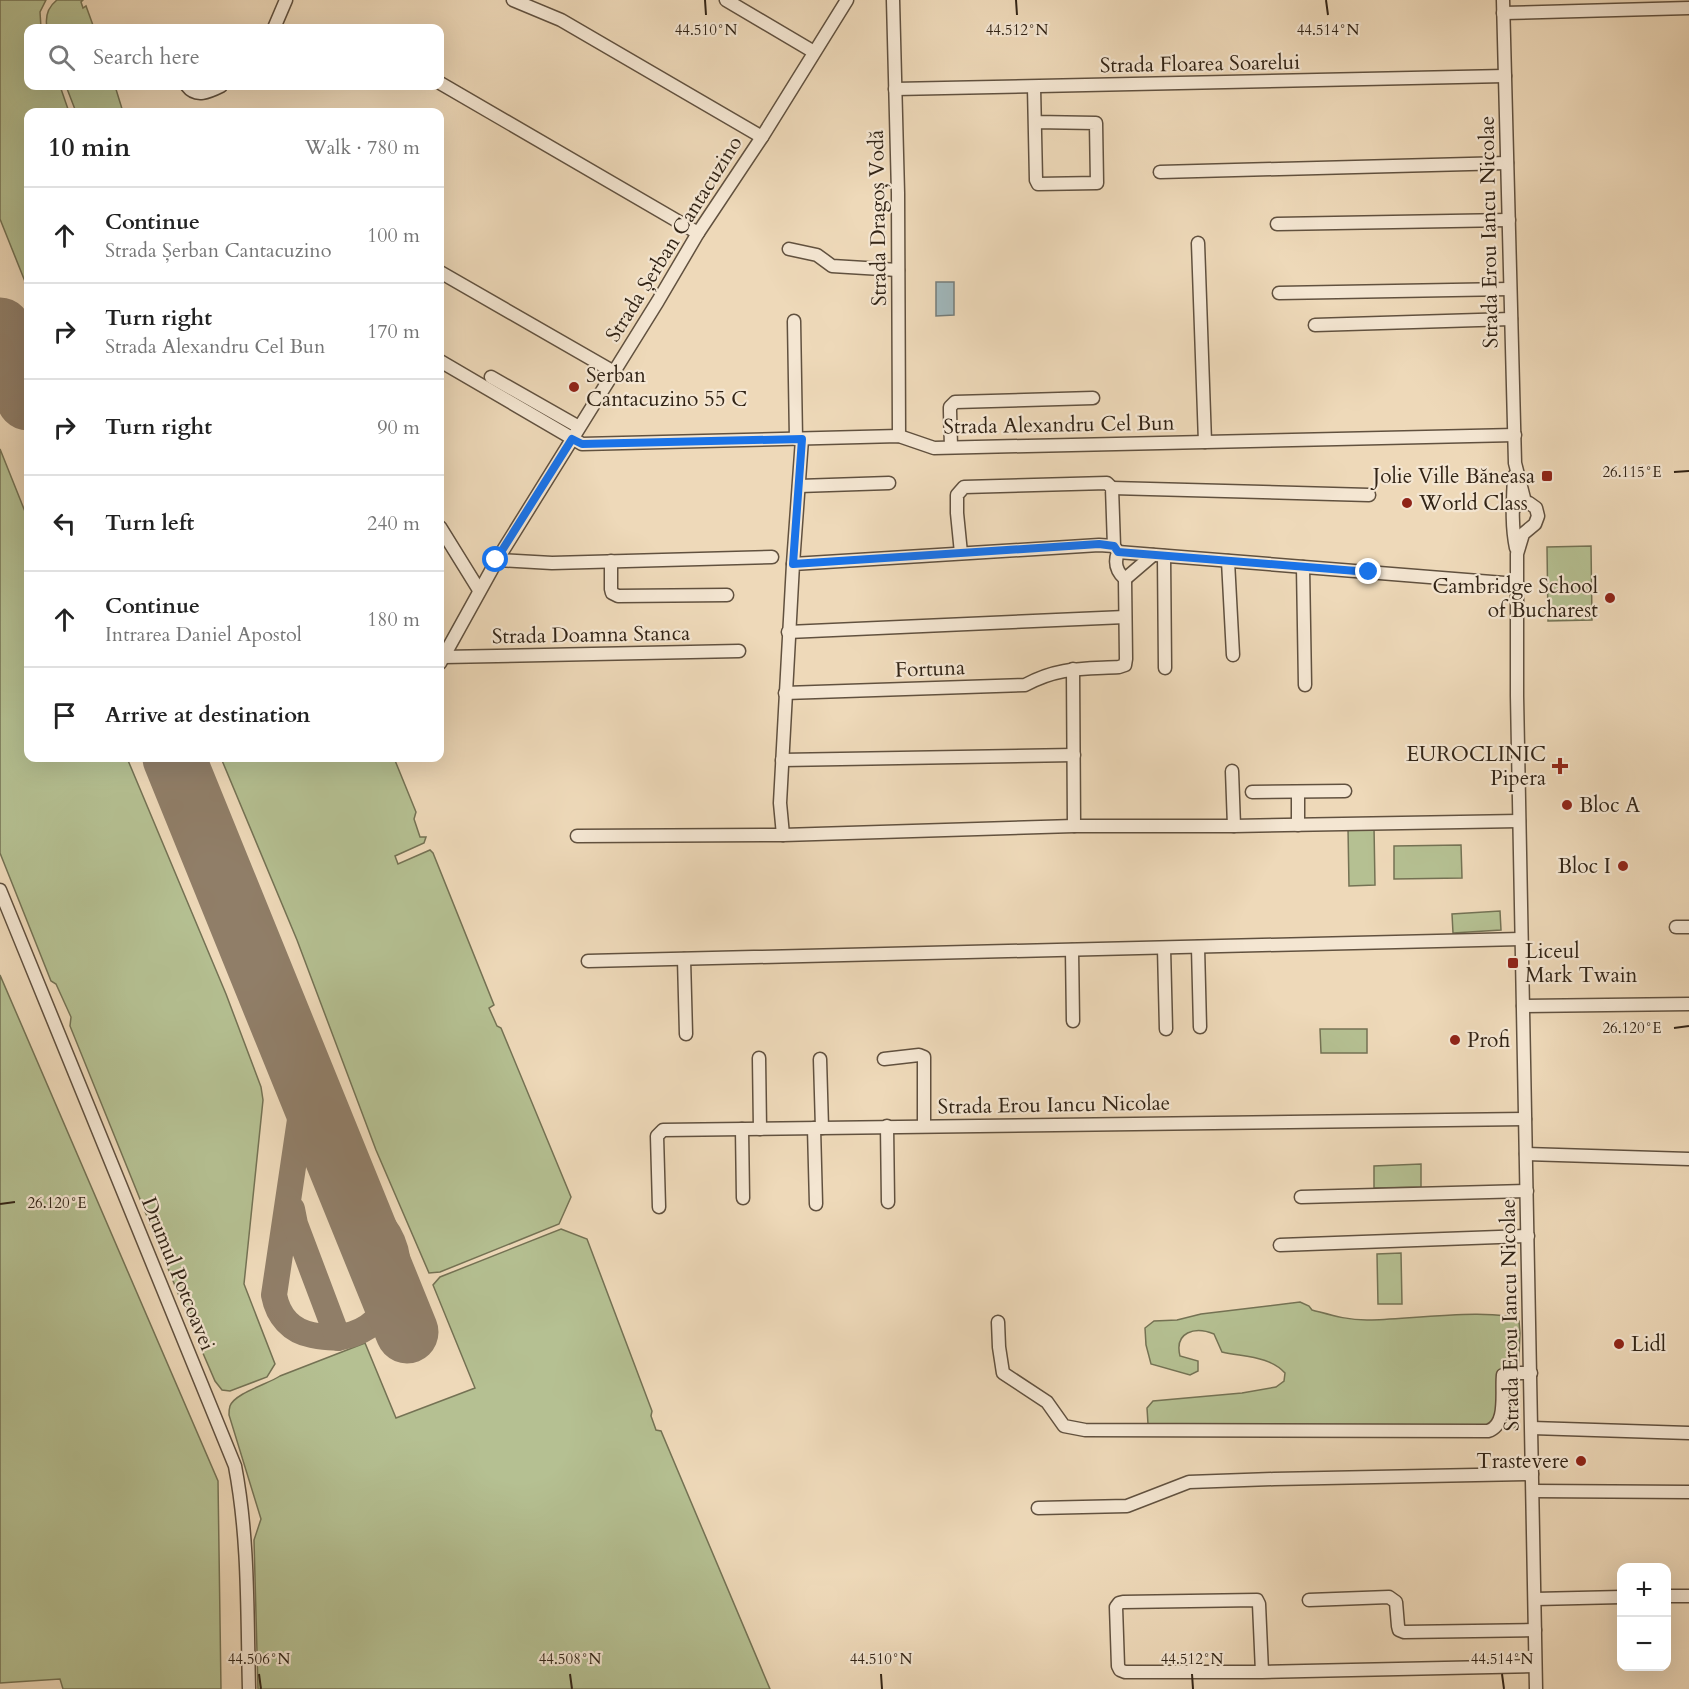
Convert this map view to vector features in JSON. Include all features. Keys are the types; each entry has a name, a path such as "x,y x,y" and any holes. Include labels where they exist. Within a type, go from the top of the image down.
{"street":[{"path":"276,24 286,0"},
{"path":"513,0 561,20 762,136"},
{"path":"726,0 814,52"},
{"name":"Strada Șerban Cantacuzino","path":"444,654 496,560 614,372 694,231 762,136 847,0"},
{"name":"Strada Dragoș Vodă","path":"893,0 899,436"},
{"name":"Strada Erou Iancu Nicolae","path":"1503,0 1517,510 1519,821 1536,1689"},
{"path":"1503,13 1689,8"},
{"name":"Strada Floarea Soarelui","path":"895,89 1505,76"},
{"path":"444,85 694,231"},
{"path":"1034,87 1036,180 1038,184 1097,183 1096,123 1035,122"},
{"path":"190,90 198,93 212,90"},
{"path":"1160,172 1507,163"},
{"path":"1277,224 1509,220"},
{"path":"1198,243 1205,442"},
{"path":"789,249 817,255 832,266 898,270"},
{"path":"444,274 614,372"},
{"path":"1279,293 1510,289"},
{"path":"1315,325 1511,319"},
{"path":"783,835 780,803 785,693 799,486 794,321"},
{"path":"444,363 572,439"},
{"path":"491,377 579,427"},
{"path":"951,447 950,407 955,402 1093,398"},
{"name":"Strada Alexandru Cel Bun","path":"572,439 582,444 899,436 934,447 951,447 1515,435"},
{"path":"799,486 889,483"},
{"path":"961,554 957,495 964,487 1107,483 1112,488 1115,565 1119,574 1125,579"},
{"path":"1112,488 1369,495"},
{"name":"Strada Erou Iancu Nicolae","path":"1517,510 1533,505 1538,516 1535,524 1527,529 1520,541 1517,554"},
{"path":"1517,510 1518,527 1527,529"},
{"path":"444,534 479,590"},
{"path":"793,564 1099,544 1116,549 1159,555 1517,584"},
{"path":"1125,579 1159,555"},
{"path":"1159,555 1165,668"},
{"path":"496,560 552,563 772,557"},
{"path":"611,561 611,589 612,593 618,596 727,595"},
{"path":"1228,561 1233,655"},
{"path":"1303,567 1305,685"},
{"path":"788,632 1125,617 1125,579"},
{"name":"Fortuna","path":"785,693 1024,685 1045,674 1073,669 1119,667 1125,665 1125,617"},
{"name":"Strada Doamna Stanca","path":"444,660 739,651"},
{"path":"1073,669 1074,826"},
{"path":"782,760 1074,755"},
{"path":"1232,771 1234,826"},
{"path":"1252,792 1345,791"},
{"path":"1298,792 1298,825"},
{"path":"577,836 783,835 1074,826 1519,821"},
{"name":"Drumul Potcoavei","path":"0,890 235,1466 242,1503 246,1551 249,1689"},
{"path":"1676,927 1689,927"},
{"path":"588,961 1521,939"},
{"path":"1198,947 1200,1027"},
{"path":"1164,948 1166,1029"},
{"path":"1072,950 1073,1021"},
{"path":"684,958 686,1034"},
{"path":"1523,1006 1689,1004"},
{"path":"884,1059 919,1055 924,1057 924,1126"},
{"path":"759,1058 760,1129"},
{"path":"816,1204 820,1059"},
{"name":"Strada Erou Iancu Nicolae","path":"659,1207 657,1136 663,1130 1526,1119"},
{"path":"887,1126 888,1202"},
{"path":"742,1129 742,1198"},
{"path":"1526,1154 1689,1159"},
{"path":"1301,1197 1527,1191"},
{"path":"1280,1245 1528,1236"},
{"path":"998,1322 1003,1373 1047,1402 1064,1426 1085,1430 1488,1431 1494,1430 1501,1415 1503,1375 1531,1373"},
{"path":"1532,1428 1689,1433"},
{"path":"1038,1508 1127,1506 1189,1482 1532,1474"},
{"path":"1533,1491 1689,1492"},
{"path":"1671,1596 1689,1596"},
{"path":"1309,1600 1389,1597 1396,1602 1399,1630 1404,1632 1535,1630"},
{"path":"1534,1599 1617,1597"},
{"path":"1262,1672 1257,1599 1123,1602 1116,1607 1118,1666 1125,1672 1262,1672 1535,1666"}],"green space":[{"path":"0,0 46,0 40,12 41,24 24,24 24,90 61,90 68,108 24,108 24,279 0,219"},
{"path":"57,0 83,0 81,2 83,8 86,6 93,24 46,24 51,6"},
{"path":"68,90 116,90 122,108 74,108"},
{"path":"0,449 24,509 24,762 129,762 226,994 261,1087 263,1100 244,1284 275,1364 267,1377 230,1391 222,1390 215,1381 199,1344 200,1336 186,1304 180,1298 70,1026 71,1017 56,984 51,981 0,853"},
{"path":"1591,546 1592,620 1548,621 1547,547"},
{"path":"223,762 396,762 416,812 414,819 420,837 426,837 424,843 395,856 398,864 430,850 433,853 494,1005 489,1008 497,1026 501,1028 571,1197 559,1224 440,1272 429,1273 376,1150 297,940"},
{"path":"1374,827 1375,885 1349,886 1348,828"},
{"path":"1461,845 1462,878 1394,879 1394,846"},
{"path":"1500,911 1501,930 1453,933 1452,914"},
{"path":"0,975 218,1481 221,1689 63,1689 60,1679 0,1683"},
{"path":"1320,1029 1367,1029 1367,1053 1321,1053"},
{"path":"1421,1164 1421,1187 1374,1188 1374,1166"},
{"path":"561,1229 587,1239 652,1411 651,1416 656,1430 661,1431 770,1689 258,1689 254,1540 261,1519 229,1415 233,1401 280,1376 365,1343 396,1418 475,1388 433,1285 440,1277"},
{"path":"1401,1253 1402,1304 1378,1304 1377,1254"},
{"path":"1300,1302 1312,1310 1359,1320 1470,1314 1508,1317 1519,1321 1516,1428 1148,1424 1147,1408 1153,1401 1242,1393 1276,1387 1284,1381 1285,1373 1279,1367 1264,1360 1222,1352 1214,1334 1200,1331 1193,1331 1183,1336 1179,1348 1180,1356 1198,1361 1198,1371 1190,1375 1151,1364 1146,1345 1145,1328 1154,1321 1177,1320 1201,1314"}],"water":[{"path":"936,282 954,282 954,315 936,316"}],"taxiway":[{"path":"297,1060 301,1113 274,1295 282,1316 292,1326 305,1333 333,1338 353,1334 369,1326 382,1314 391,1300 398,1267 395,1250 389,1234 378,1220 355,1204"},
{"path":"292,1209 295,1224 338,1338"}],"runway":[{"path":"0,329 24,389"},
{"path":"176,762 407,1332"}],"place":[{"name":"Serban Cantacuzino 55 C","path":"574,387"},
{"name":"Jolie Ville Băneasa","path":"1547,476"},
{"name":"World Class","path":"1407,503"},
{"name":"Cambridge School of Bucharest","path":"1610,598"},
{"name":"EUROCLINIC Pipera","path":"1560,766"},
{"name":"Bloc A","path":"1567,805"},
{"name":"Bloc I","path":"1623,866"},
{"name":"Liceul Mark Twain","path":"1513,963"},
{"name":"Profi","path":"1455,1040"},
{"name":"Lidl","path":"1619,1344"},
{"name":"Trastevere","path":"1581,1461"}],"route":[{"path":"496,560 572,439 582,444 802,439 793,564 1099,544 1114,546 1118,552 1369,572"}]}
